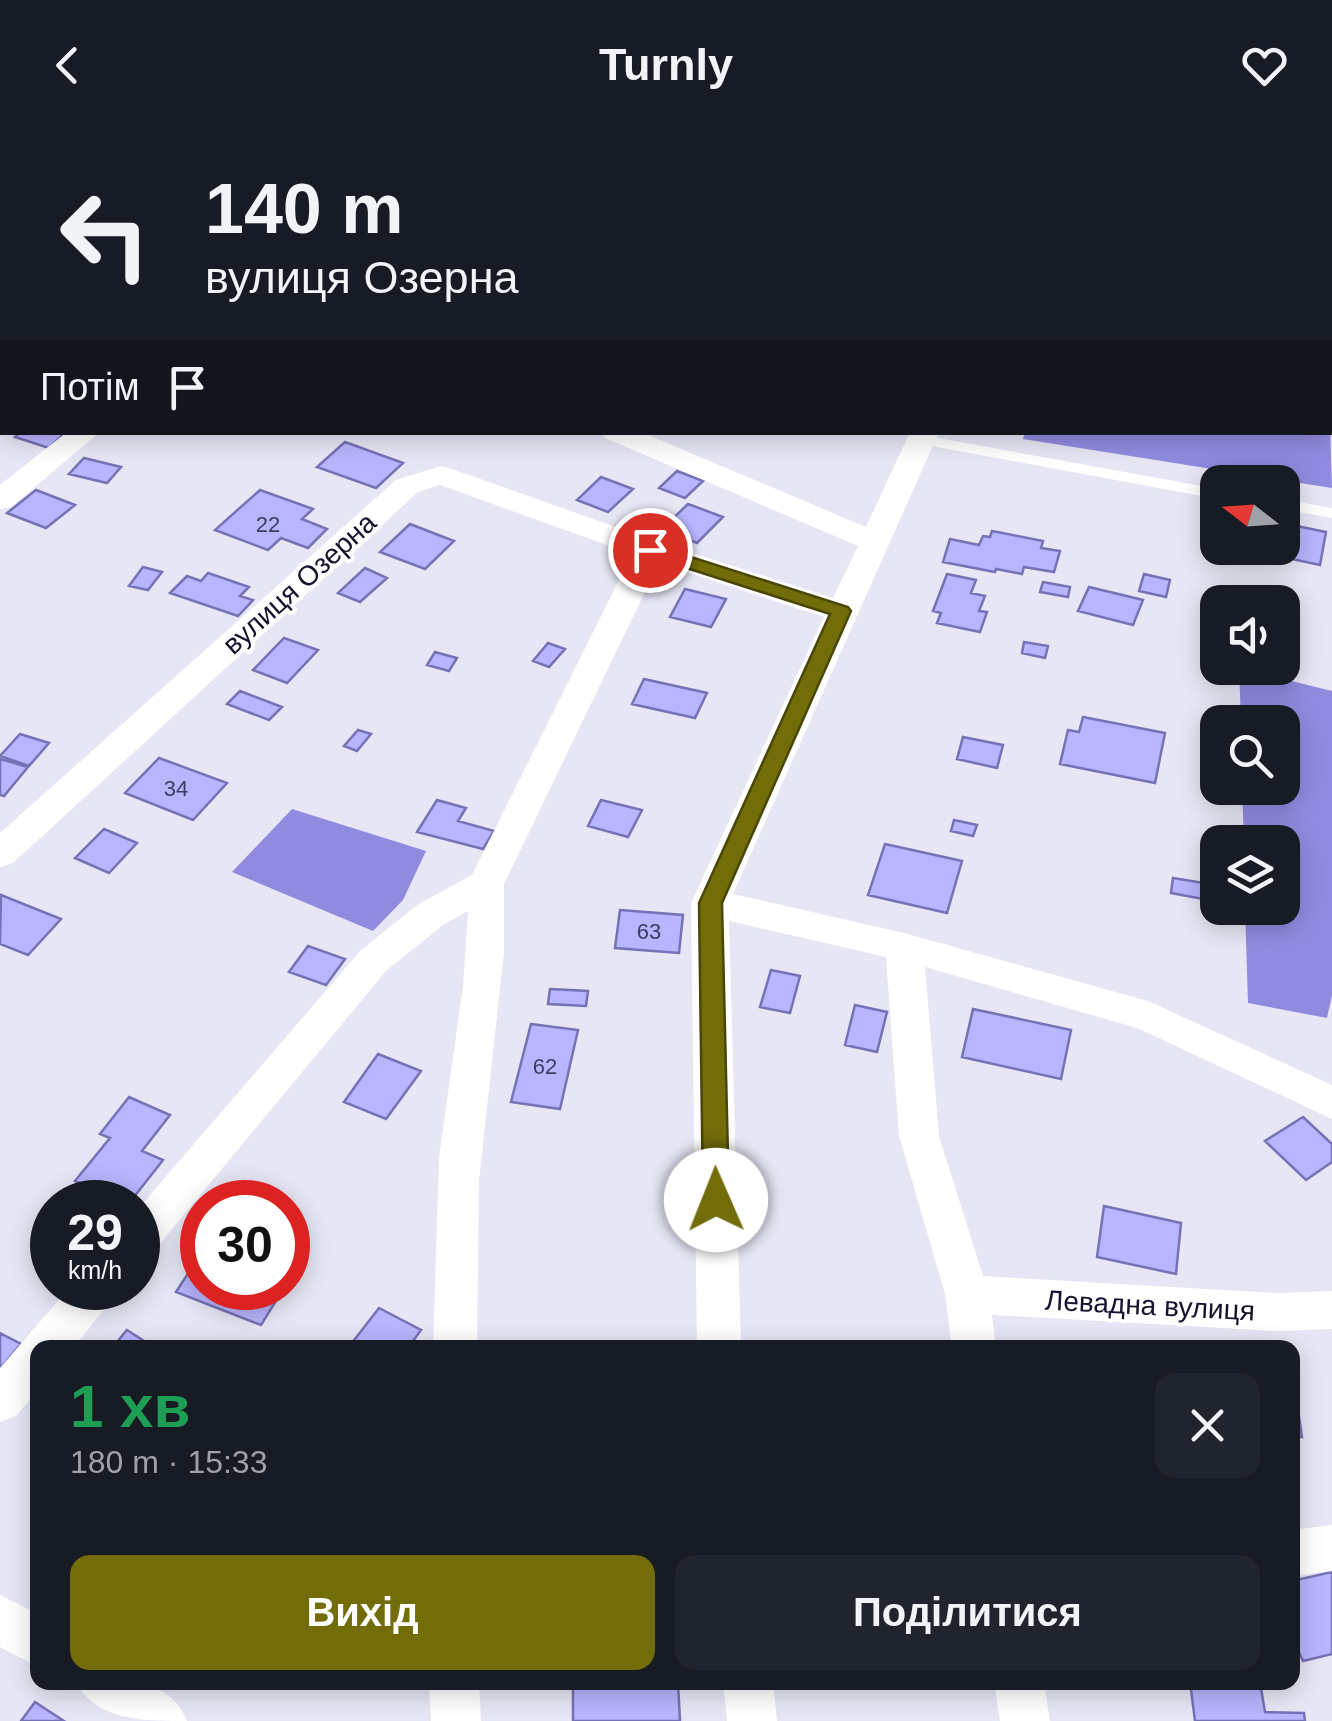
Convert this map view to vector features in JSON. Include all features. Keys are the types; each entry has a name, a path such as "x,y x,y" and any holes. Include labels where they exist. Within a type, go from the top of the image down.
{"street":[{"path":"0,500 82,435"},
{"path":"622,435 876,542"},
{"path":"719,1340 710,903 923,436"},
{"name":"вулиця Озерна","path":"0,854 407,486 441,476 650,550 841,611"},
{"path":"455,1340 460,1156 478,1015 488,910 486,884 650,550"},
{"path":"160,1213 373,961 430,915 486,884"},
{"path":"710,903 904,948 1148,1016 1332,1103"},
{"path":"904,948 919,1136 967,1294 973,1340"},
{"name":"Левадна вулиця","path":"967,1294 1278,1312 1332,1310"},
{"path":"52,1340 77,1310"},
{"path":"0,1401 30,1365"},
{"path":"1300,1552 1332,1548"},
{"path":"0,1619 30,1638"},
{"path":"114,1690 162,1721"},
{"path":"454,1690 456,1721"},
{"path":"749,1690 752,1721"},
{"path":"1020,1690 1025,1721"}],"lane":[{"path":"923,436 1200,490"},
{"path":"1300,507 1332,513"}],"shaded area":[{"path":"1024,435 1330,435 1332,488 1300,483 1300,465 1200,467 1023,439"},
{"path":"1300,683 1332,691 1332,995 1327,1018 1248,1003 1246,925 1300,925 1300,825 1243,825 1243,805 1300,805 1300,705 1240,705 1240,685"},
{"path":"292,809 426,851 403,900 373,931 232,872"}],"building":[{"path":"17,435 63,435 49,448 15,437"},
{"path":"345,442 403,463 376,488 317,467"},
{"path":"84,458 121,467 107,483 69,474"},
{"path":"677,471 703,481 685,498 659,488"},
{"path":"601,477 633,489 608,512 577,500"},
{"path":"36,490 75,505 46,528 7,513"},
{"path":"260,490 313,509 302,519 327,529 308,548 281,538 268,550 215,530"},
{"path":"688,504 723,517 697,543 662,529"},
{"path":"410,524 454,541 425,569 380,552"},
{"path":"1300,527 1326,532 1320,565 1300,561"},
{"path":"992,531 1043,541 1041,548 1060,551 1054,572 1024,567 1022,574 996,569 995,572 943,562 950,539 979,545 983,536 990,537"},
{"path":"143,567 162,572 148,590 129,586"},
{"path":"365,568 387,578 360,602 338,593"},
{"path":"208,573 249,587 240,596 253,600 238,616 170,593 187,576 201,581"},
{"path":"947,574 976,580 971,593 985,596 979,611 987,612 980,632 937,623 941,613 933,611"},
{"path":"1144,574 1170,580 1166,597 1139,591"},
{"path":"1043,582 1070,587 1068,597 1040,592"},
{"path":"1089,587 1143,600 1133,625 1078,611"},
{"path":"685,589 726,599 711,627 670,617"},
{"path":"284,638 318,650 287,683 253,670"},
{"path":"1024,642 1048,646 1045,658 1022,653"},
{"path":"548,643 565,649 549,667 533,661"},
{"path":"435,652 457,658 449,671 427,665"},
{"path":"644,679 707,693 695,718 632,704"},
{"path":"240,691 282,707 269,720 227,704"},
{"path":"1083,717 1165,733 1155,783 1060,764 1068,730 1079,732"},
{"path":"358,730 371,734 357,751 344,746"},
{"path":"20,734 49,743 29,766 0,756"},
{"path":"963,737 1003,745 997,768 957,759"},
{"path":"159,758 227,783 193,820 125,793"},
{"path":"0,759 28,767 4,796 0,795"},
{"path":"437,800 466,808 458,821 494,831 483,849 417,832"},
{"path":"601,800 642,810 628,837 588,826"},
{"path":"954,820 977,825 973,836 951,831"},
{"path":"104,829 137,843 109,873 75,858"},
{"path":"885,844 962,861 947,913 868,895"},
{"path":"1173,878 1200,882 1200,898 1171,893"},
{"path":"1,895 61,919 28,955 0,944"},
{"path":"620,910 683,915 679,953 615,948"},
{"path":"308,946 345,959 326,985 289,972"},
{"path":"771,970 800,976 790,1013 760,1007"},
{"path":"550,989 588,991 586,1006 548,1004"},
{"path":"855,1005 887,1012 877,1052 845,1045"},
{"path":"973,1009 1071,1030 1061,1079 962,1057"},
{"path":"531,1024 578,1030 560,1109 511,1102"},
{"path":"378,1054 421,1071 386,1119 344,1102"},
{"path":"129,1097 170,1115 142,1151 163,1160 147,1180 76,1180 110,1138 100,1134"},
{"path":"1303,1117 1332,1144 1332,1162 1306,1180 1265,1141"},
{"path":"1104,1206 1181,1223 1176,1274 1097,1257"},
{"path":"379,1308 421,1330 414,1340 354,1340"},
{"path":"222,1310 270,1310 261,1325"},
{"path":"127,1330 143,1340 119,1340"},
{"path":"0,1333 21,1344 0,1369"},
{"path":"1332,1572 1332,1654 1303,1661 1300,1654 1300,1579"},
{"path":"573,1690 678,1690 680,1721 573,1721"},
{"path":"1191,1690 1261,1690 1265,1712 1304,1713 1305,1721 1195,1721"},
{"path":"35,1702 64,1721 21,1721"}],"route":[{"path":"650,550 841,611 710,903 716,1200"}]}
